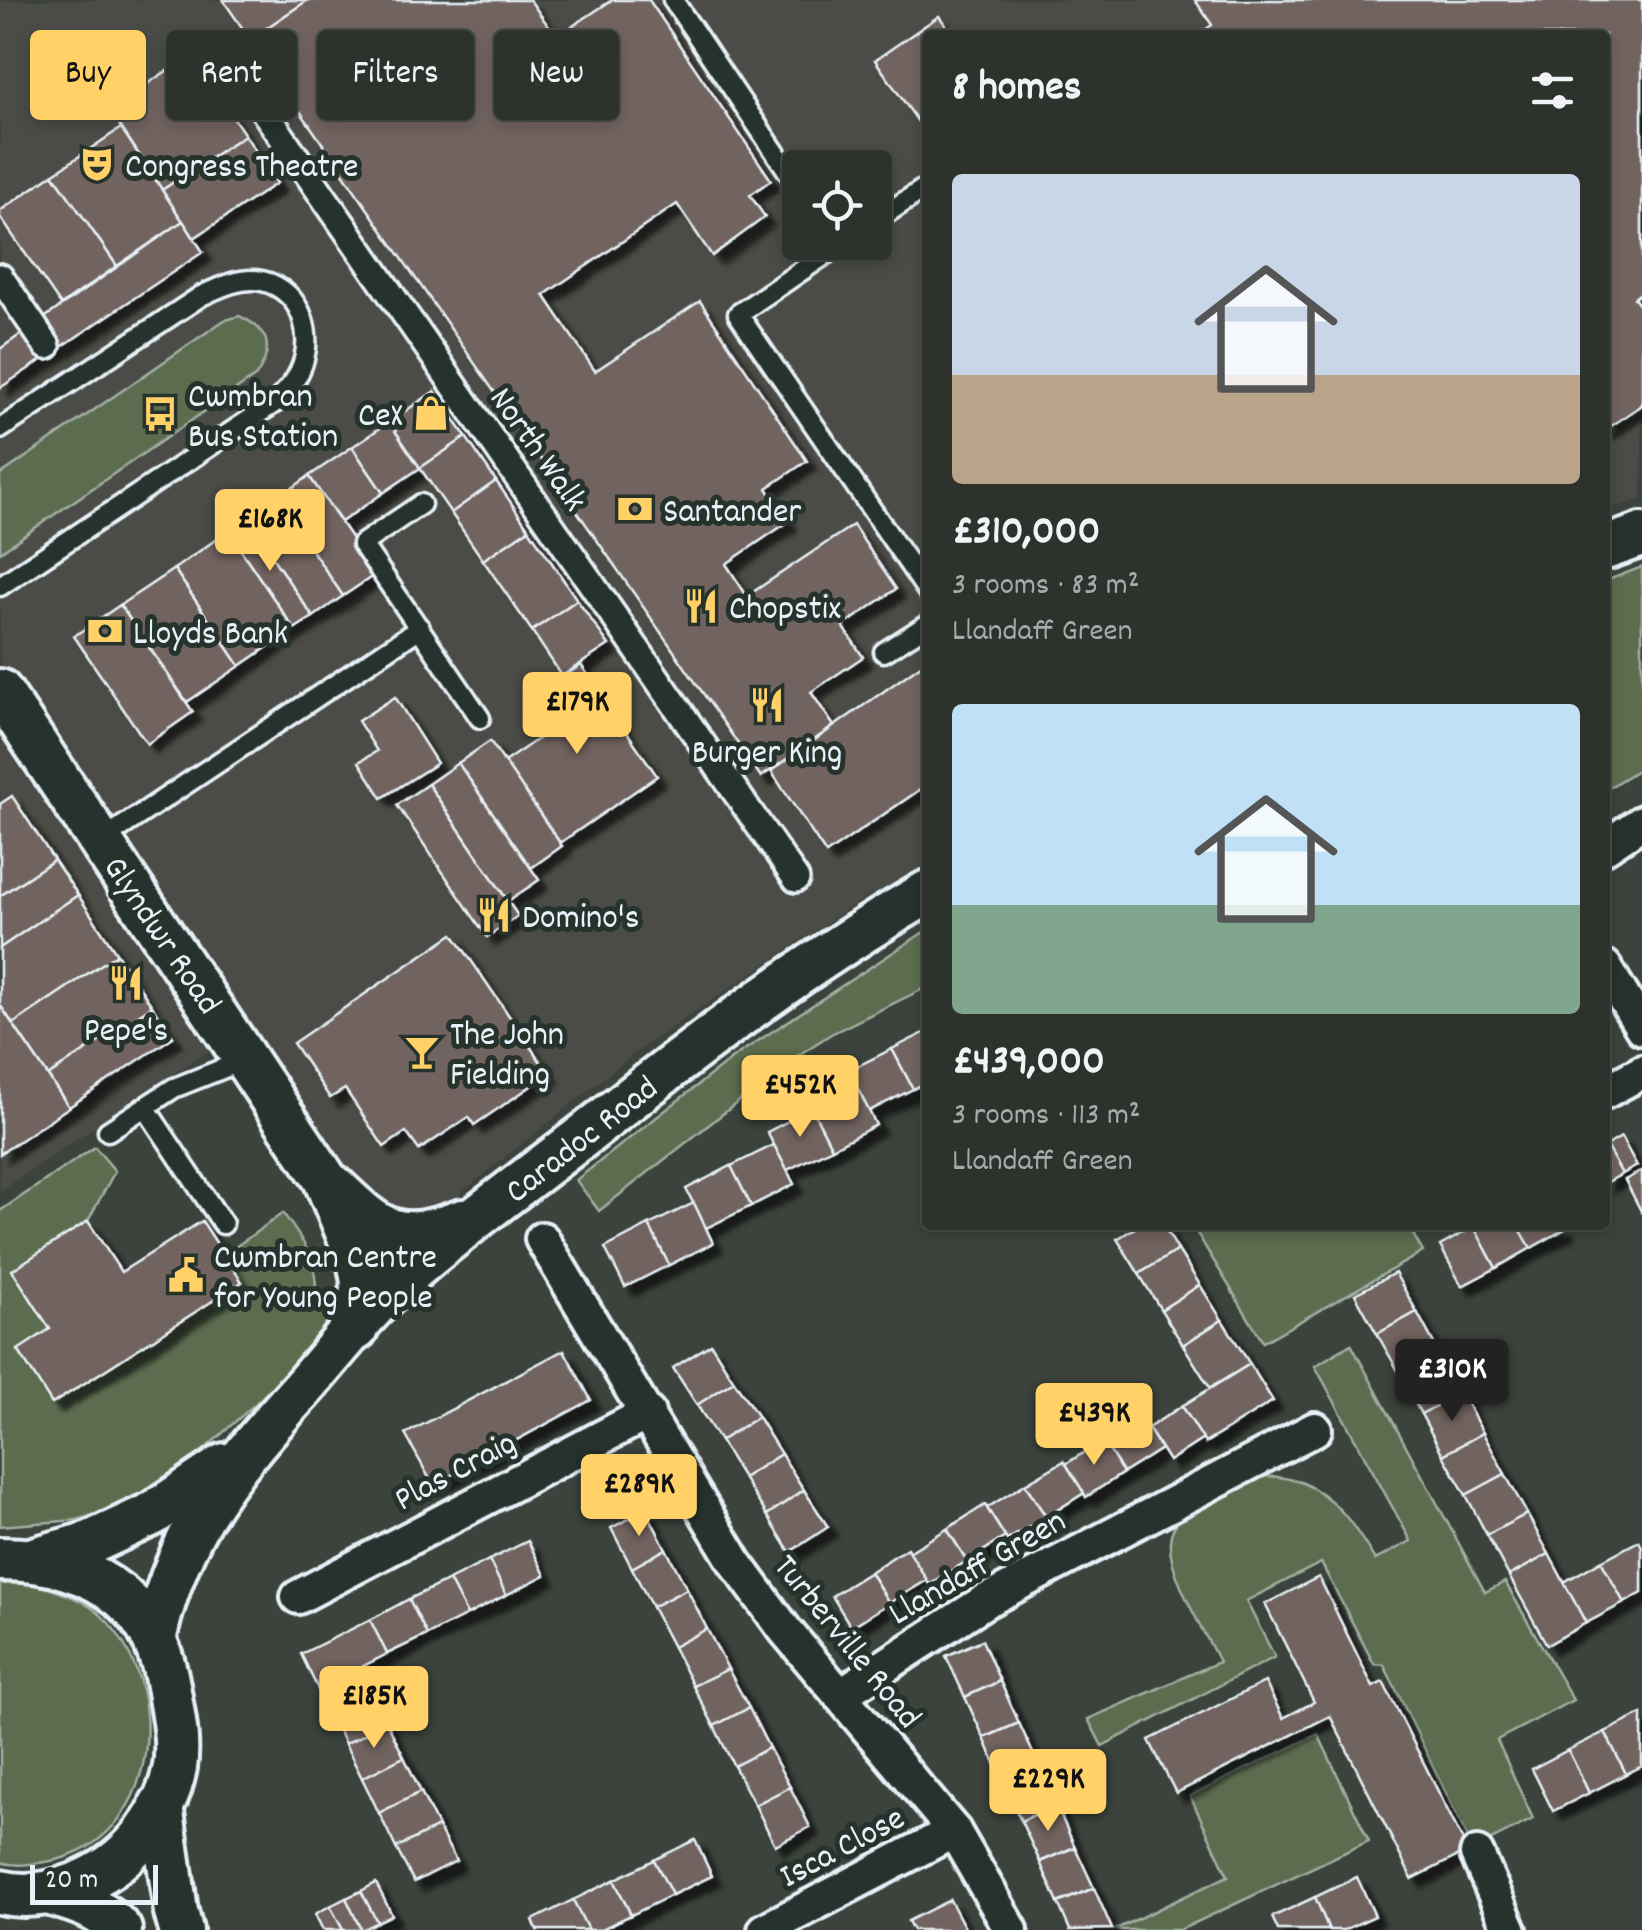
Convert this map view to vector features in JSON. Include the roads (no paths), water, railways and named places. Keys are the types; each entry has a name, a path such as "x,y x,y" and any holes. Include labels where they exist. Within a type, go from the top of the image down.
{"street":[{"name":"North Walk","path":"270,120 796,879"},
{"path":"0,277 47,346"},
{"path":"1610,546 1642,535"},
{"name":"Glyndwr Road","path":"0,691 325,1179"},
{"path":"1610,844 1642,822"},
{"name":"Caradoc Road","path":"155,1635 163,1598 204,1509 246,1451 398,1282 666,1071 835,950 922,896"},
{"path":"1610,974 1642,1028"},
{"path":"1610,1089 1642,1072"},
{"path":"325,1179 359,1260 363,1282 356,1330"},
{"name":"Caradoc Road","path":"325,1179 370,1222 390,1232 423,1234 480,1214"},
{"name":"Turberville Road","path":"542,1239 735,1562 785,1630 954,1831 1011,1930"},
{"name":"Plas Craig","path":"298,1596 648,1414"},
{"name":"Llandaff Green","path":"840,1694 984,1602 1315,1428"},
{"name":"Caradoc Road","path":"17,1559 90,1543 152,1514 246,1451"},
{"path":"17,1559 81,1572 122,1598 155,1635 176,1733 174,1768 162,1805 139,1843 110,1868 51,1894"},
{"path":"162,1805 181,1930"},
{"name":"Isca Close","path":"765,1930 954,1831"},
{"path":"1477,1854 1510,1930"},
{"path":"2,1894 51,1894 81,1902 110,1919 120,1930"}],"lane":[{"path":"673,0 782,162"},
{"path":"892,210 922,190"},
{"path":"816,260 738,314 922,583"},
{"path":"0,429 201,296 231,282 258,280 284,288 298,306 306,327 298,376 276,402 0,586"},
{"path":"421,504 362,544 480,718"},
{"path":"102,840 420,628"},
{"path":"884,652 922,628"},
{"path":"108,1131 174,1088 247,1059"},
{"path":"145,1107 223,1224"}],"place":[{"name":"Congress Theatre","path":"97,164"},
{"name":"CeX","path":"431,413"},
{"name":"Cwmbran Bus Station","path":"160,414"},
{"name":"Santander","path":"635,509"},
{"name":"Chopstix","path":"701,606"},
{"name":"Lloyds Bank","path":"105,631"},
{"name":"Burger King","path":"767,705"},
{"name":"Domino's","path":"494,915"},
{"name":"Pepe's","path":"126,983"},
{"name":"The John Fielding","path":"422,1052"},
{"name":"Cwmbran Centre for Young People","path":"186,1275"}]}
